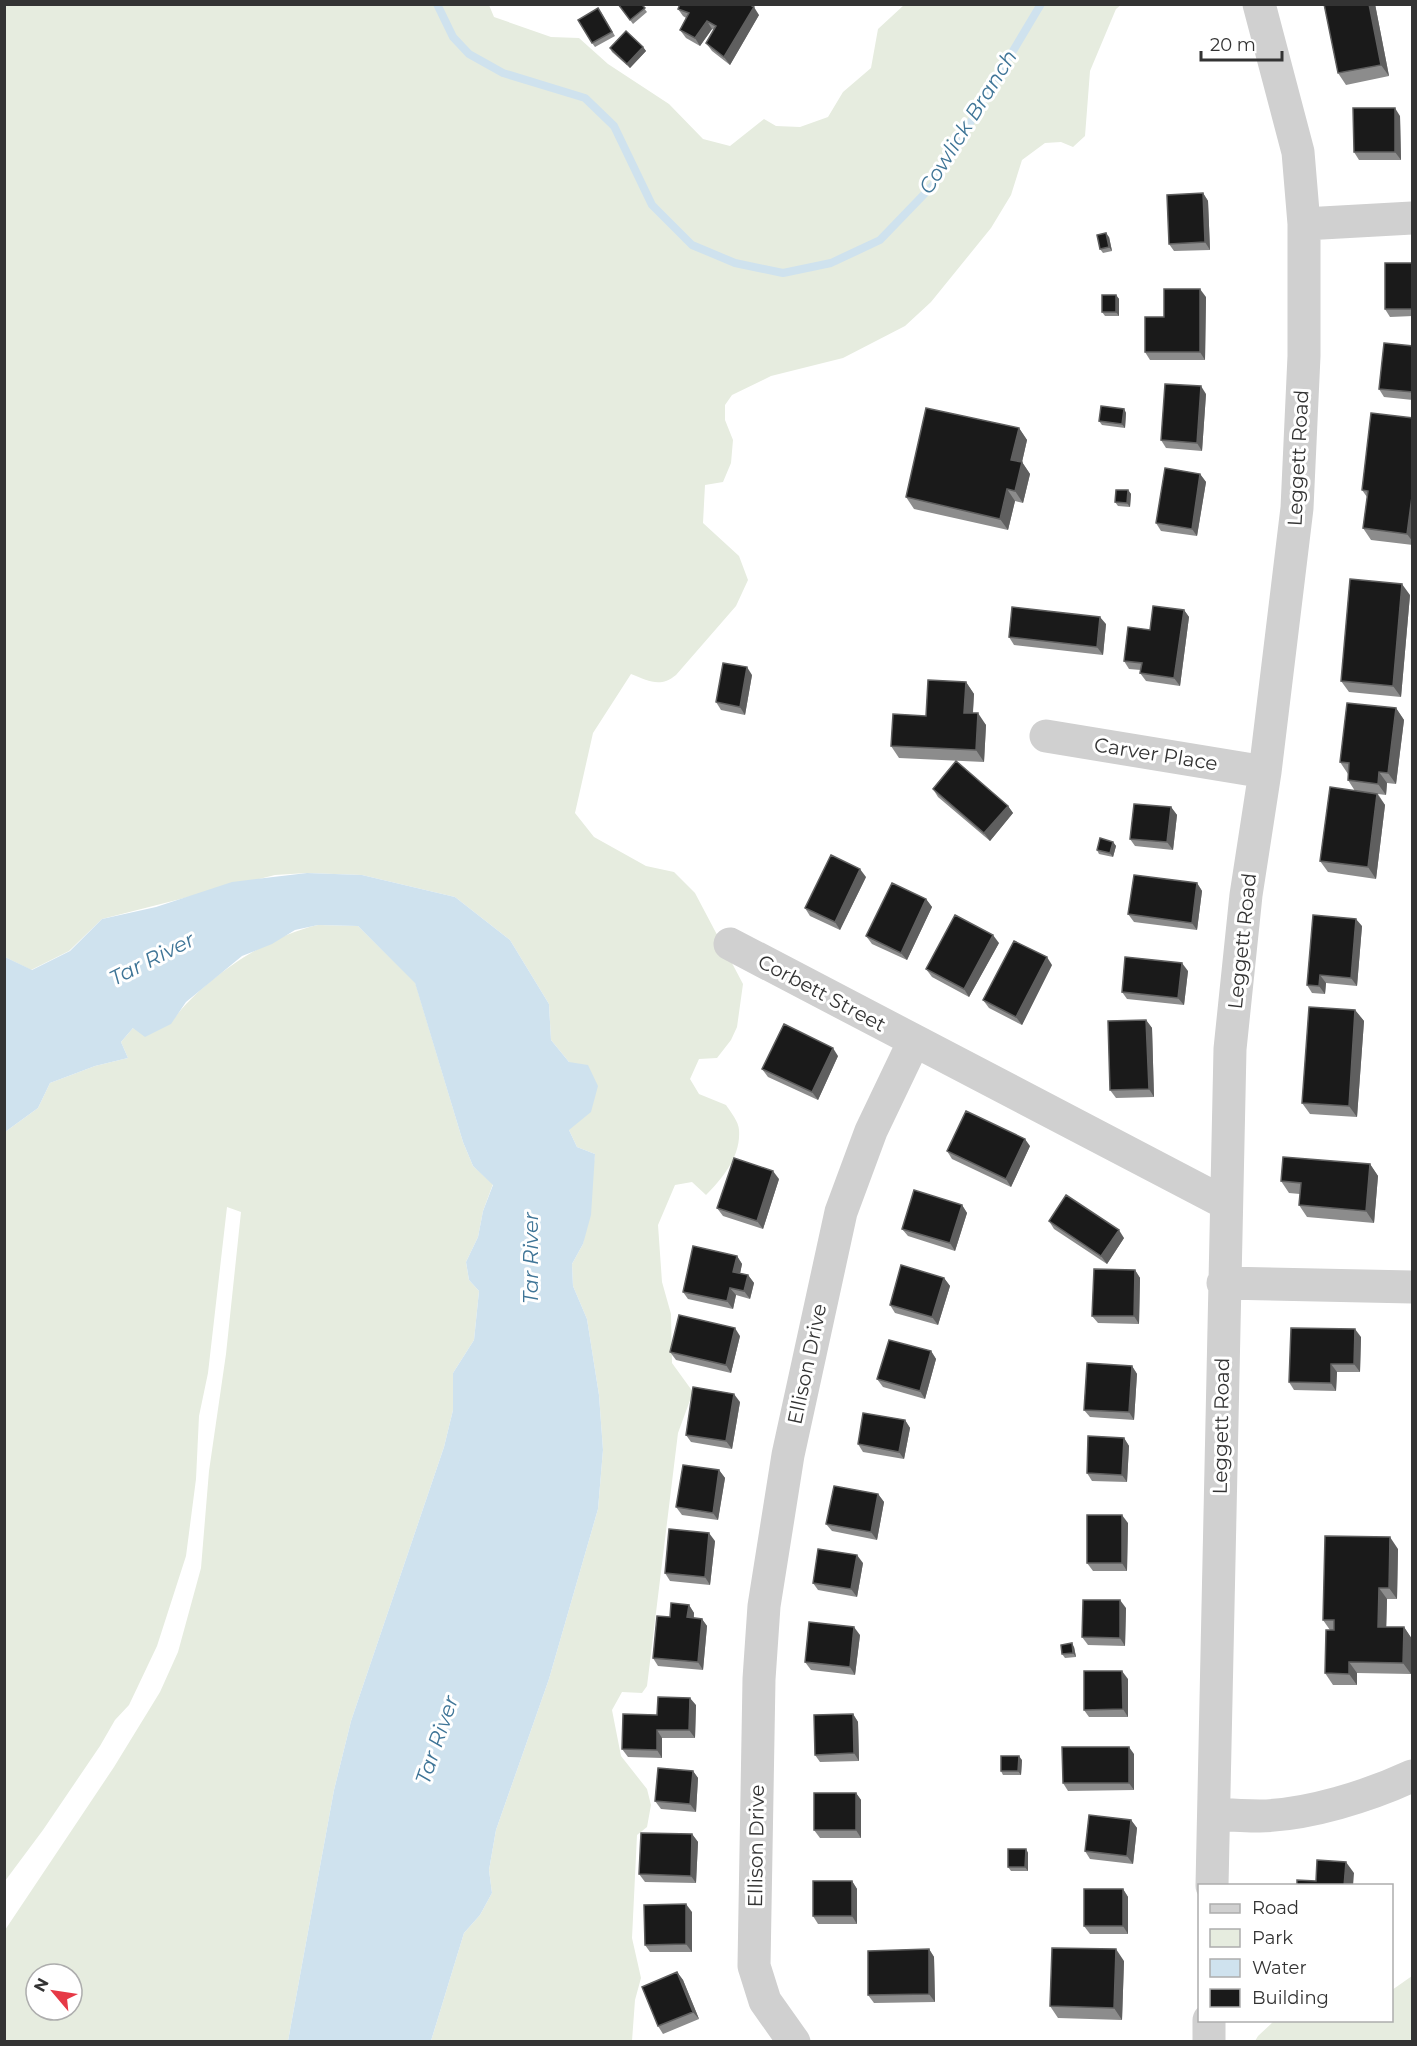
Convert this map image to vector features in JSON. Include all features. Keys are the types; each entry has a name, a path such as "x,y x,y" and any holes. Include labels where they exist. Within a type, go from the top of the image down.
{"street":[{"name":"Leggett Road","path":"1212,1884 1223,1282 1230,1048 1246,895 1265,772 1297,508 1304,356 1304,224 1298,152 1259,4"},
{"path":"1304,224 1413,218"},
{"name":"Carver Place","path":"1046,735 1265,772"},
{"name":"Corbett Street","path":"730,944 914,1041"},
{"path":"914,1041 1225,1203"},
{"name":"Ellison Drive","path":"794,2042 765,2001 754,1966 759,1679 764,1606 788,1455 841,1212 871,1131 914,1041"},
{"path":"1223,1282 1413,1287"},
{"path":"1214,1814 1262,1816 1308,1808 1355,1797 1413,1776"},
{"path":"1209,2022 1209,2042"}],"green space":[{"path":"4,5 489,5 494,17 551,37 579,38 608,64 669,104 703,139 730,146 764,119 776,126 800,127 828,117 843,92 871,68 878,29 904,5 1121,5 1116,9 1090,71 1085,136 1073,147 1061,142 1045,143 1022,160 1011,195 991,228 931,302 905,326 843,358 771,376 732,395 725,405 725,420 733,440 731,463 723,482 705,485 703,523 739,556 748,580 736,606 676,675 665,681 654,682 631,674 593,733 575,813 594,837 646,866 674,872 695,893 743,984 737,1027 731,1040 717,1058 699,1059 690,1079 699,1094 726,1105 736,1120 739,1127 739,1140 734,1158 719,1181 706,1195 692,1182 675,1185 658,1225 662,1282 671,1314 672,1363 693,1392 678,1433 647,1686 642,1693 622,1692 612,1710 621,1756 647,1789 651,1805 647,1827 637,1835 632,1938 641,1978 635,2000 632,2041 431,2041 464,1933 480,1915 492,1893 489,1870 496,1830 549,1679 598,1509 603,1450 599,1395 587,1319 573,1286 572,1264 583,1244 595,1154 577,1147 569,1130 569,1062 551,1040 549,1004 510,940 455,897 362,875 307,873 275,875 102,919 69,951 31,970 5,957"},
{"path":"318,925 358,926 415,982 463,1142 473,1166 493,1184 483,1211 478,1237 466,1262 469,1280 479,1291 474,1340 453,1373 453,1410 444,1447 351,1721 334,1790 288,2041 5,2041 5,1930 114,1767 160,1692 178,1652 201,1568 209,1471 226,1354 241,1212 227,1207 208,1373 199,1416 196,1479 186,1556 157,1646 129,1705 115,1720 43,1830 5,1881 5,1132 38,1108 50,1083 95,1066 128,1058 121,1042 133,1028 170,1024 183,1008 217,976 278,939"},
{"path":"1412,1976 1412,2041 1255,2041 1273,2022 1393,2022 1393,1989"}],"water":[{"name":"Tar River","path":"307,873 362,875 455,897 510,940 549,1004 551,1040 569,1062 588,1065 598,1086 591,1112 569,1130 577,1147 595,1154 591,1215 583,1244 572,1264 573,1286 587,1319 599,1395 603,1450 598,1509 549,1679 496,1830 489,1870 492,1893 480,1915 464,1933 431,2041 288,2041 334,1790 351,1721 444,1447 453,1410 453,1373 474,1340 479,1291 469,1280 466,1262 478,1237 483,1211 493,1185 473,1166 463,1142 415,983 358,926 318,925 295,930 272,944 242,956 186,1002 171,1024 145,1037 133,1028 121,1042 128,1058 95,1066 50,1083 38,1108 5,1132 5,957 32,970 70,951 102,919 156,907 232,882"}],"building":[{"path":"618,4 641,4 645,8 630,20"},
{"path":"680,4 749,4 754,7 724,57 706,43 716,26 707,21 695,38 680,30 689,13 678,9"},
{"path":"1324,4 1369,4 1381,65 1338,73"},
{"path":"598,8 612,32 592,43 578,20"},
{"path":"626,31 643,47 627,64 610,48"},
{"path":"1353,108 1395,108 1395,152 1354,152"},
{"path":"1203,193 1205,242 1169,244 1167,195"},
{"path":"1106,233 1109,247 1100,249 1097,235"},
{"path":"1385,263 1413,263 1413,309 1385,309"},
{"path":"1164,289 1200,289 1200,352 1145,352 1145,317 1164,317"},
{"path":"1102,295 1116,295 1116,312 1102,312"},
{"path":"1384,343 1413,346 1413,392 1379,389"},
{"path":"1165,384 1201,386 1197,443 1161,440"},
{"path":"1101,406 1124,409 1122,424 1099,421"},
{"path":"926,408 1019,428 1011,460 1022,462 1015,491 1007,489 1000,519 906,497"},
{"path":"1371,413 1413,418 1413,489 1407,534 1363,528 1368,491 1362,490"},
{"path":"1165,468 1200,474 1192,529 1156,523"},
{"path":"1116,490 1128,490 1127,503 1115,502"},
{"path":"1350,579 1402,584 1393,686 1341,681"},
{"path":"1153,606 1184,610 1174,678 1140,673 1142,663 1124,661 1128,627 1150,630"},
{"path":"1012,607 1100,617 1097,647 1009,637"},
{"path":"723,663 747,667 740,707 716,702"},
{"path":"928,680 966,682 964,713 978,713 976,750 891,746 893,714 926,716"},
{"path":"1347,703 1396,708 1388,773 1379,772 1378,784 1348,780 1349,763 1340,762"},
{"path":"956,761 1008,806 984,833 933,789"},
{"path":"1330,787 1377,794 1368,867 1320,861"},
{"path":"1134,804 1171,807 1167,842 1130,839"},
{"path":"1100,838 1113,842 1110,853 1097,850"},
{"path":"831,855 860,869 835,922 805,908"},
{"path":"1134,875 1197,883 1192,923 1128,914"},
{"path":"892,883 926,899 901,953 866,936"},
{"path":"955,915 993,935 964,989 926,969"},
{"path":"1313,915 1356,919 1351,978 1320,975 1319,986 1307,985"},
{"path":"1014,941 1047,957 1016,1017 983,1000"},
{"path":"1125,957 1182,963 1178,998 1122,992"},
{"path":"1309,1007 1355,1010 1349,1106 1302,1103"},
{"path":"1146,1020 1149,1089 1110,1090 1108,1021"},
{"path":"784,1024 833,1048 812,1092 762,1069"},
{"path":"966,1111 1025,1139 1006,1179 947,1151"},
{"path":"1283,1157 1370,1164 1366,1211 1299,1205 1301,1183 1281,1181"},
{"path":"734,1158 773,1171 757,1221 717,1208"},
{"path":"914,1190 962,1205 950,1243 902,1229"},
{"path":"1066,1195 1119,1230 1101,1256 1049,1221"},
{"path":"693,1246 737,1256 733,1272 748,1275 744,1291 730,1288 727,1301 683,1292"},
{"path":"901,1265 944,1278 932,1317 890,1305"},
{"path":"1094,1269 1135,1270 1134,1316 1092,1316"},
{"path":"679,1315 735,1328 726,1365 670,1352"},
{"path":"1291,1328 1355,1329 1354,1364 1331,1364 1331,1383 1289,1382"},
{"path":"889,1340 931,1351 920,1391 877,1379"},
{"path":"1087,1363 1132,1366 1129,1412 1084,1410"},
{"path":"693,1387 734,1394 726,1441 686,1435"},
{"path":"863,1413 905,1420 899,1452 858,1444"},
{"path":"1088,1436 1124,1438 1122,1475 1087,1473"},
{"path":"683,1465 719,1470 713,1513 676,1507"},
{"path":"834,1486 878,1494 871,1532 826,1524"},
{"path":"1087,1515 1122,1515 1122,1563 1087,1563"},
{"path":"669,1529 709,1533 705,1577 665,1573"},
{"path":"1325,1536 1390,1537 1389,1588 1379,1588 1378,1627 1404,1627 1403,1663 1349,1662 1349,1674 1325,1673 1326,1630 1334,1630 1334,1620 1323,1620"},
{"path":"818,1549 857,1555 851,1589 813,1583"},
{"path":"1083,1600 1120,1600 1120,1638 1082,1637"},
{"path":"671,1603 689,1605 687,1617 702,1619 698,1662 653,1658 657,1616 670,1617"},
{"path":"809,1622 854,1627 850,1667 805,1662"},
{"path":"1072,1643 1073,1653 1062,1654 1061,1645"},
{"path":"1084,1671 1122,1671 1123,1709 1084,1710"},
{"path":"658,1697 690,1698 689,1730 657,1730 657,1750 622,1749 623,1714 657,1715"},
{"path":"853,1714 854,1753 815,1755 814,1715"},
{"path":"1062,1747 1129,1747 1129,1783 1063,1783"},
{"path":"1001,1756 1019,1756 1018,1771 1001,1771"},
{"path":"658,1768 693,1771 690,1804 655,1801"},
{"path":"814,1793 856,1793 856,1830 814,1830"},
{"path":"1089,1815 1131,1820 1127,1856 1085,1851"},
{"path":"641,1833 692,1834 691,1876 639,1874"},
{"path":"1008,1849 1026,1849 1025,1867 1008,1867"},
{"path":"1317,1860 1346,1862 1344,1884 1297,1884 1297,1880 1316,1881"},
{"path":"813,1881 852,1881 852,1916 813,1916"},
{"path":"1084,1889 1123,1889 1123,1926 1084,1926"},
{"path":"686,1904 686,1944 645,1945 644,1905"},
{"path":"1052,1948 1116,1949 1114,2008 1050,2006"},
{"path":"929,1949 929,1994 868,1995 868,1951"},
{"path":"677,1972 693,2012 658,2026 642,1987"}],"waterway":[{"name":"Cowlick Branch","path":"437,4 453,37 469,54 503,73 585,98 614,126 652,205 692,245 735,263 783,273 831,263 880,240 933,185 1041,4"}]}
